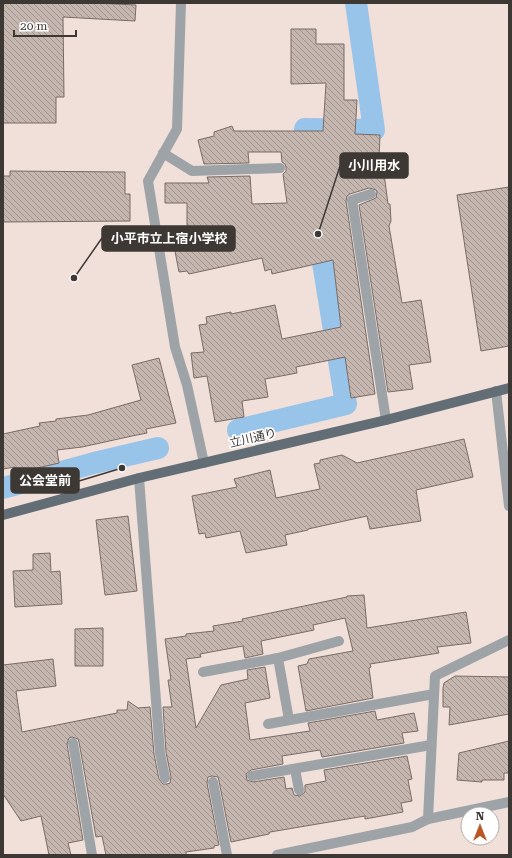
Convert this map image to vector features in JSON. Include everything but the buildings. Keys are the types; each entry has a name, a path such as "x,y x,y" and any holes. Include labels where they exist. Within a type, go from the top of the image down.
{"main road":[{"name":"立川通り","path":"3,516 139,478 386,420 509,388"}],"street":[{"path":"181,3 177,128 148,181 175,347 187,385 204,463"},
{"path":"163,153 192,171 280,168"},
{"path":"371,194 352,200 386,420"},
{"path":"496,391 507,470 509,506"},
{"path":"139,478 160,753 165,778"},
{"path":"428,819 435,676 509,640"},
{"path":"203,672 278,658 339,641"},
{"path":"278,658 288,720"},
{"path":"268,724 434,694"},
{"path":"73,743 92,855"},
{"path":"252,776 431,745"},
{"path":"295,768 299,790"},
{"path":"213,782 227,855"},
{"path":"277,855 412,827 428,819 509,802"}],"waterway":[{"path":"309,160 305,129 374,130 356,3"},
{"path":"238,430 346,404 318,232"},
{"path":"3,488 94,463 158,448"}],"place":[{"name":"小川用水","path":"318,234"},
{"name":"小平市立上宿小学校","path":"74,278"},
{"name":"公会堂前","path":"122,468"}]}
